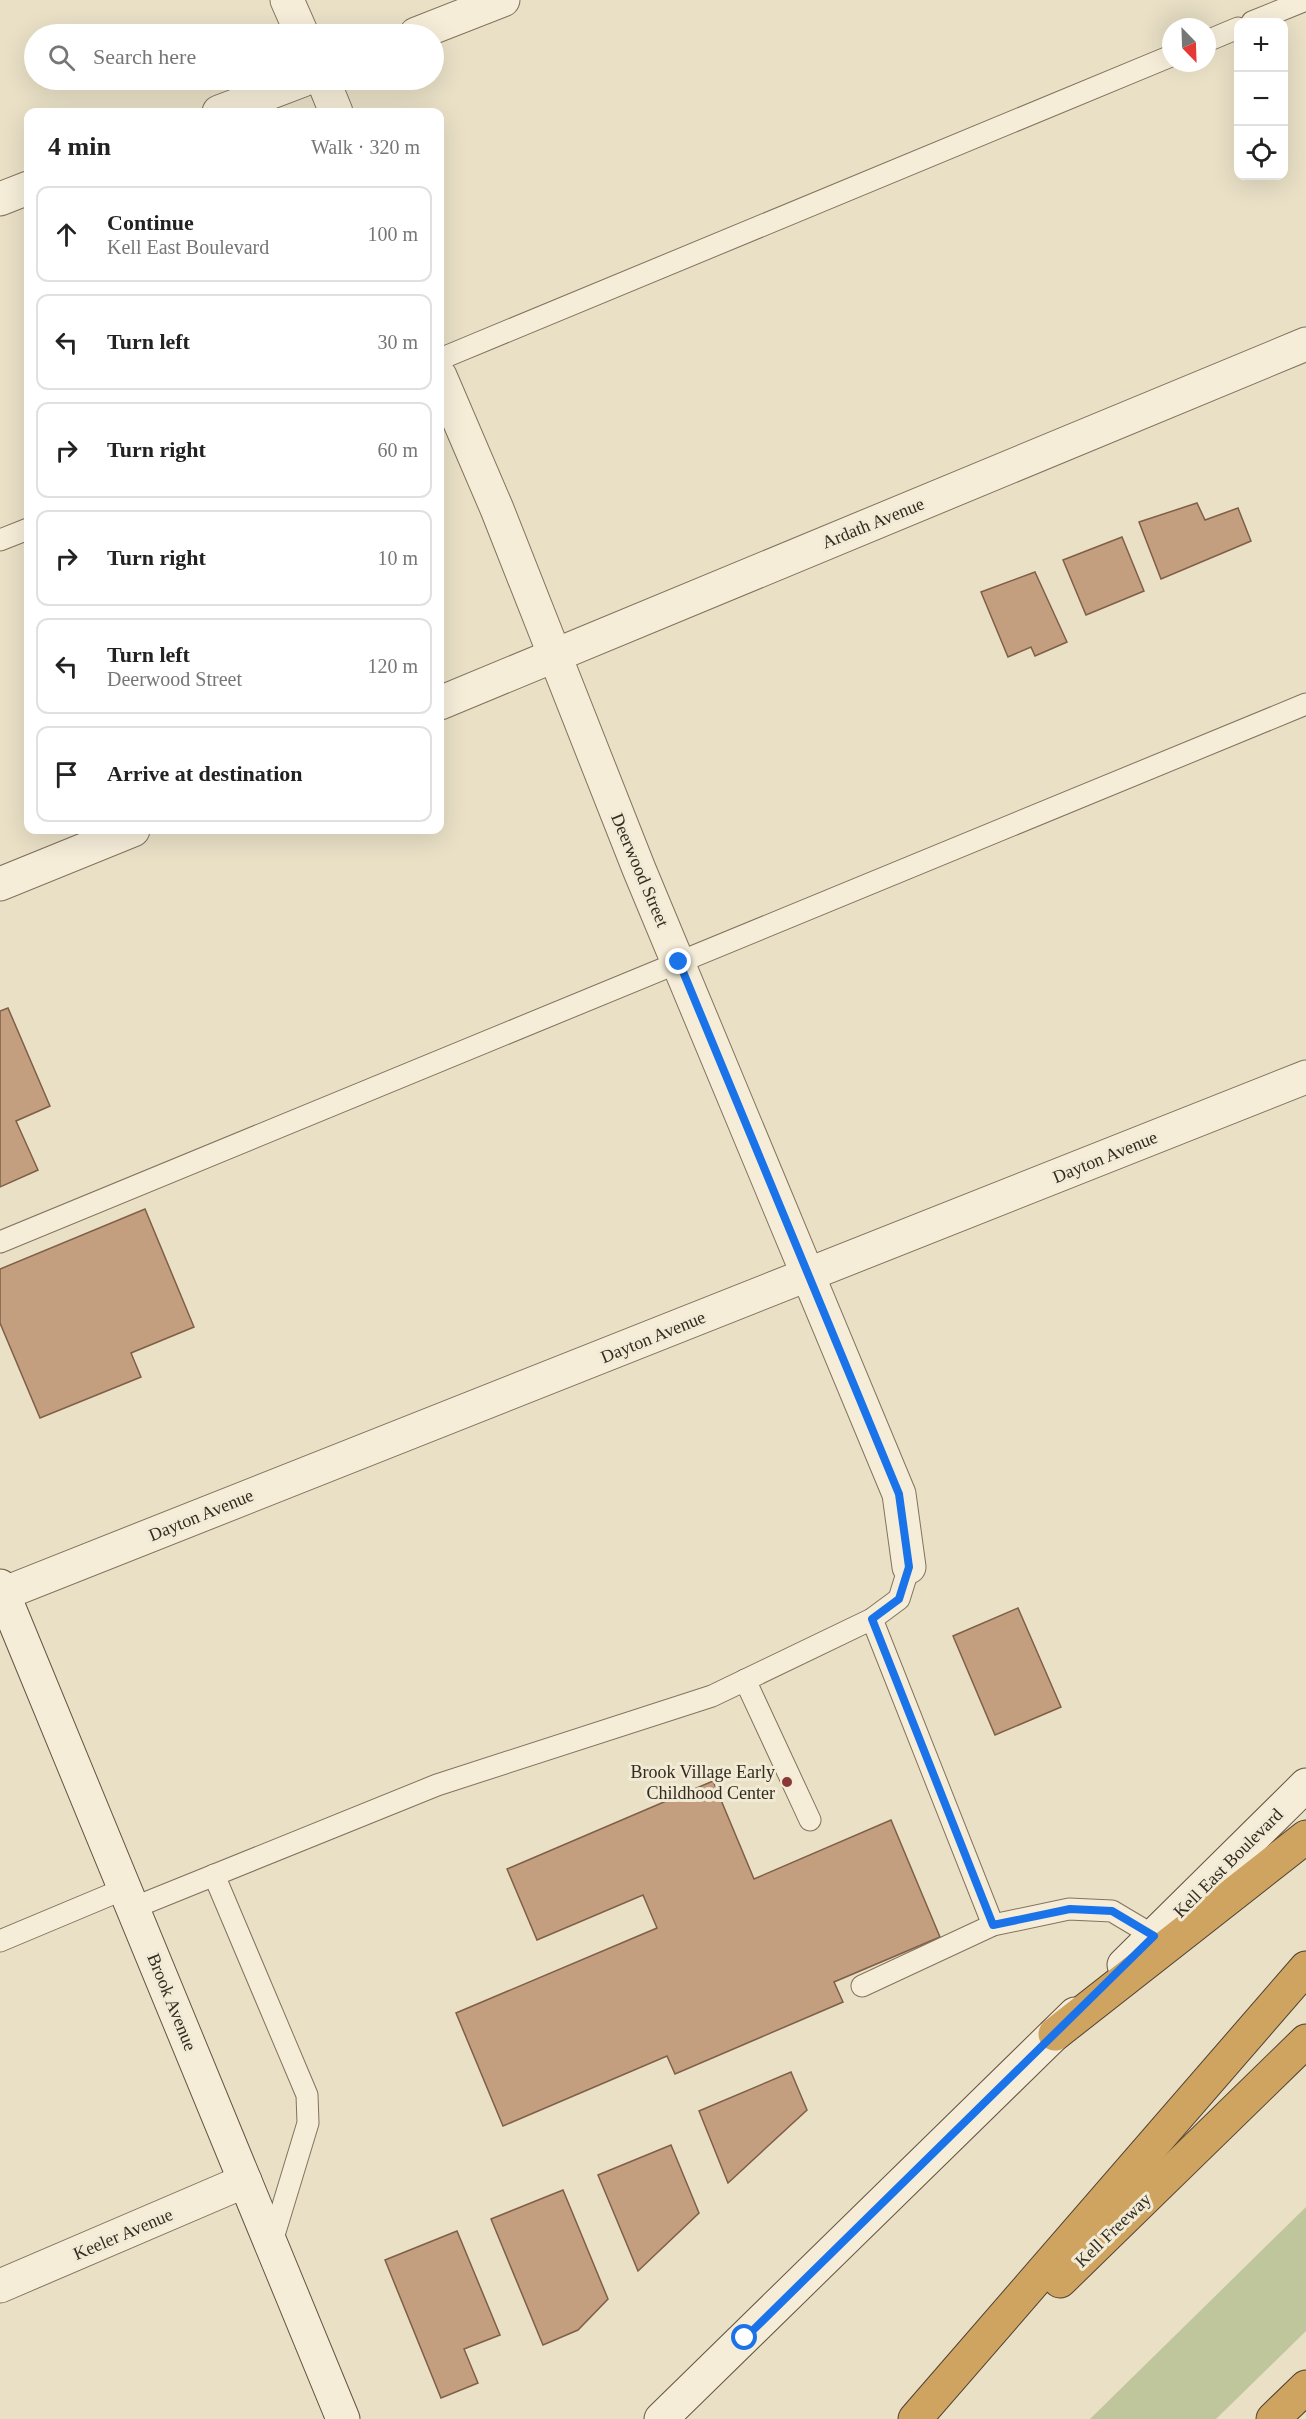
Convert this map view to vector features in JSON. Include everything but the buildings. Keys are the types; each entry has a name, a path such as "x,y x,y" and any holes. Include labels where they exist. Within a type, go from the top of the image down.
{"highway":[{"path":"1055,2034 1306,1837"},
{"path":"917,2419 1306,1968"},
{"name":"Kell Freeway","path":"917,2419 1306,2041"},
{"path":"1273,2419 1306,2387"}],"street":[{"path":"286,0 297,24"},
{"path":"442,24 503,0"},
{"path":"230,108 277,90"},
{"path":"327,90 334,108"},
{"path":"0,199 24,190"},
{"name":"Ardath Avenue","path":"444,701 1306,344"},
{"name":"Deerwood Street","path":"444,385 497,509 593,755 899,1494 909,1567"},
{"path":"0,884 123,834"},
{"name":"Dayton Avenue","path":"1,1592 807,1276 1306,1077"},
{"name":"Brook Avenue","path":"1,1592 343,2419"},
{"name":"Kell East Boulevard","path":"661,2419 1306,1785"},
{"name":"Keeler Avenue","path":"0,2286 245,2181"}],"lane":[{"path":"1262,18 1306,0"},
{"path":"1216,37 1234,30"},
{"path":"444,356 1162,60"},
{"path":"0,540 24,530"},
{"path":"0,1242 1306,704"},
{"path":"0,1941 129,1899 214,1875 437,1785 712,1696 872,1619 899,1599 909,1567"},
{"path":"872,1619 993,1925"},
{"path":"745,1680 810,1820"},
{"path":"214,1875 307,2095 309,2123 271,2245"},
{"path":"862,1986 993,1925 1070,1909 1112,1911 1154,1936"}],"green space":[{"path":"1306,2207 1306,2331 1216,2419 1090,2419"}],"place":[{"name":"Brook Village Early Childhood Center","path":"787,1782"}],"route":[{"path":"679,962 899,1494 909,1567 899,1599 872,1619 993,1925 1070,1909 1112,1911 1154,1936 745,2338"}]}
